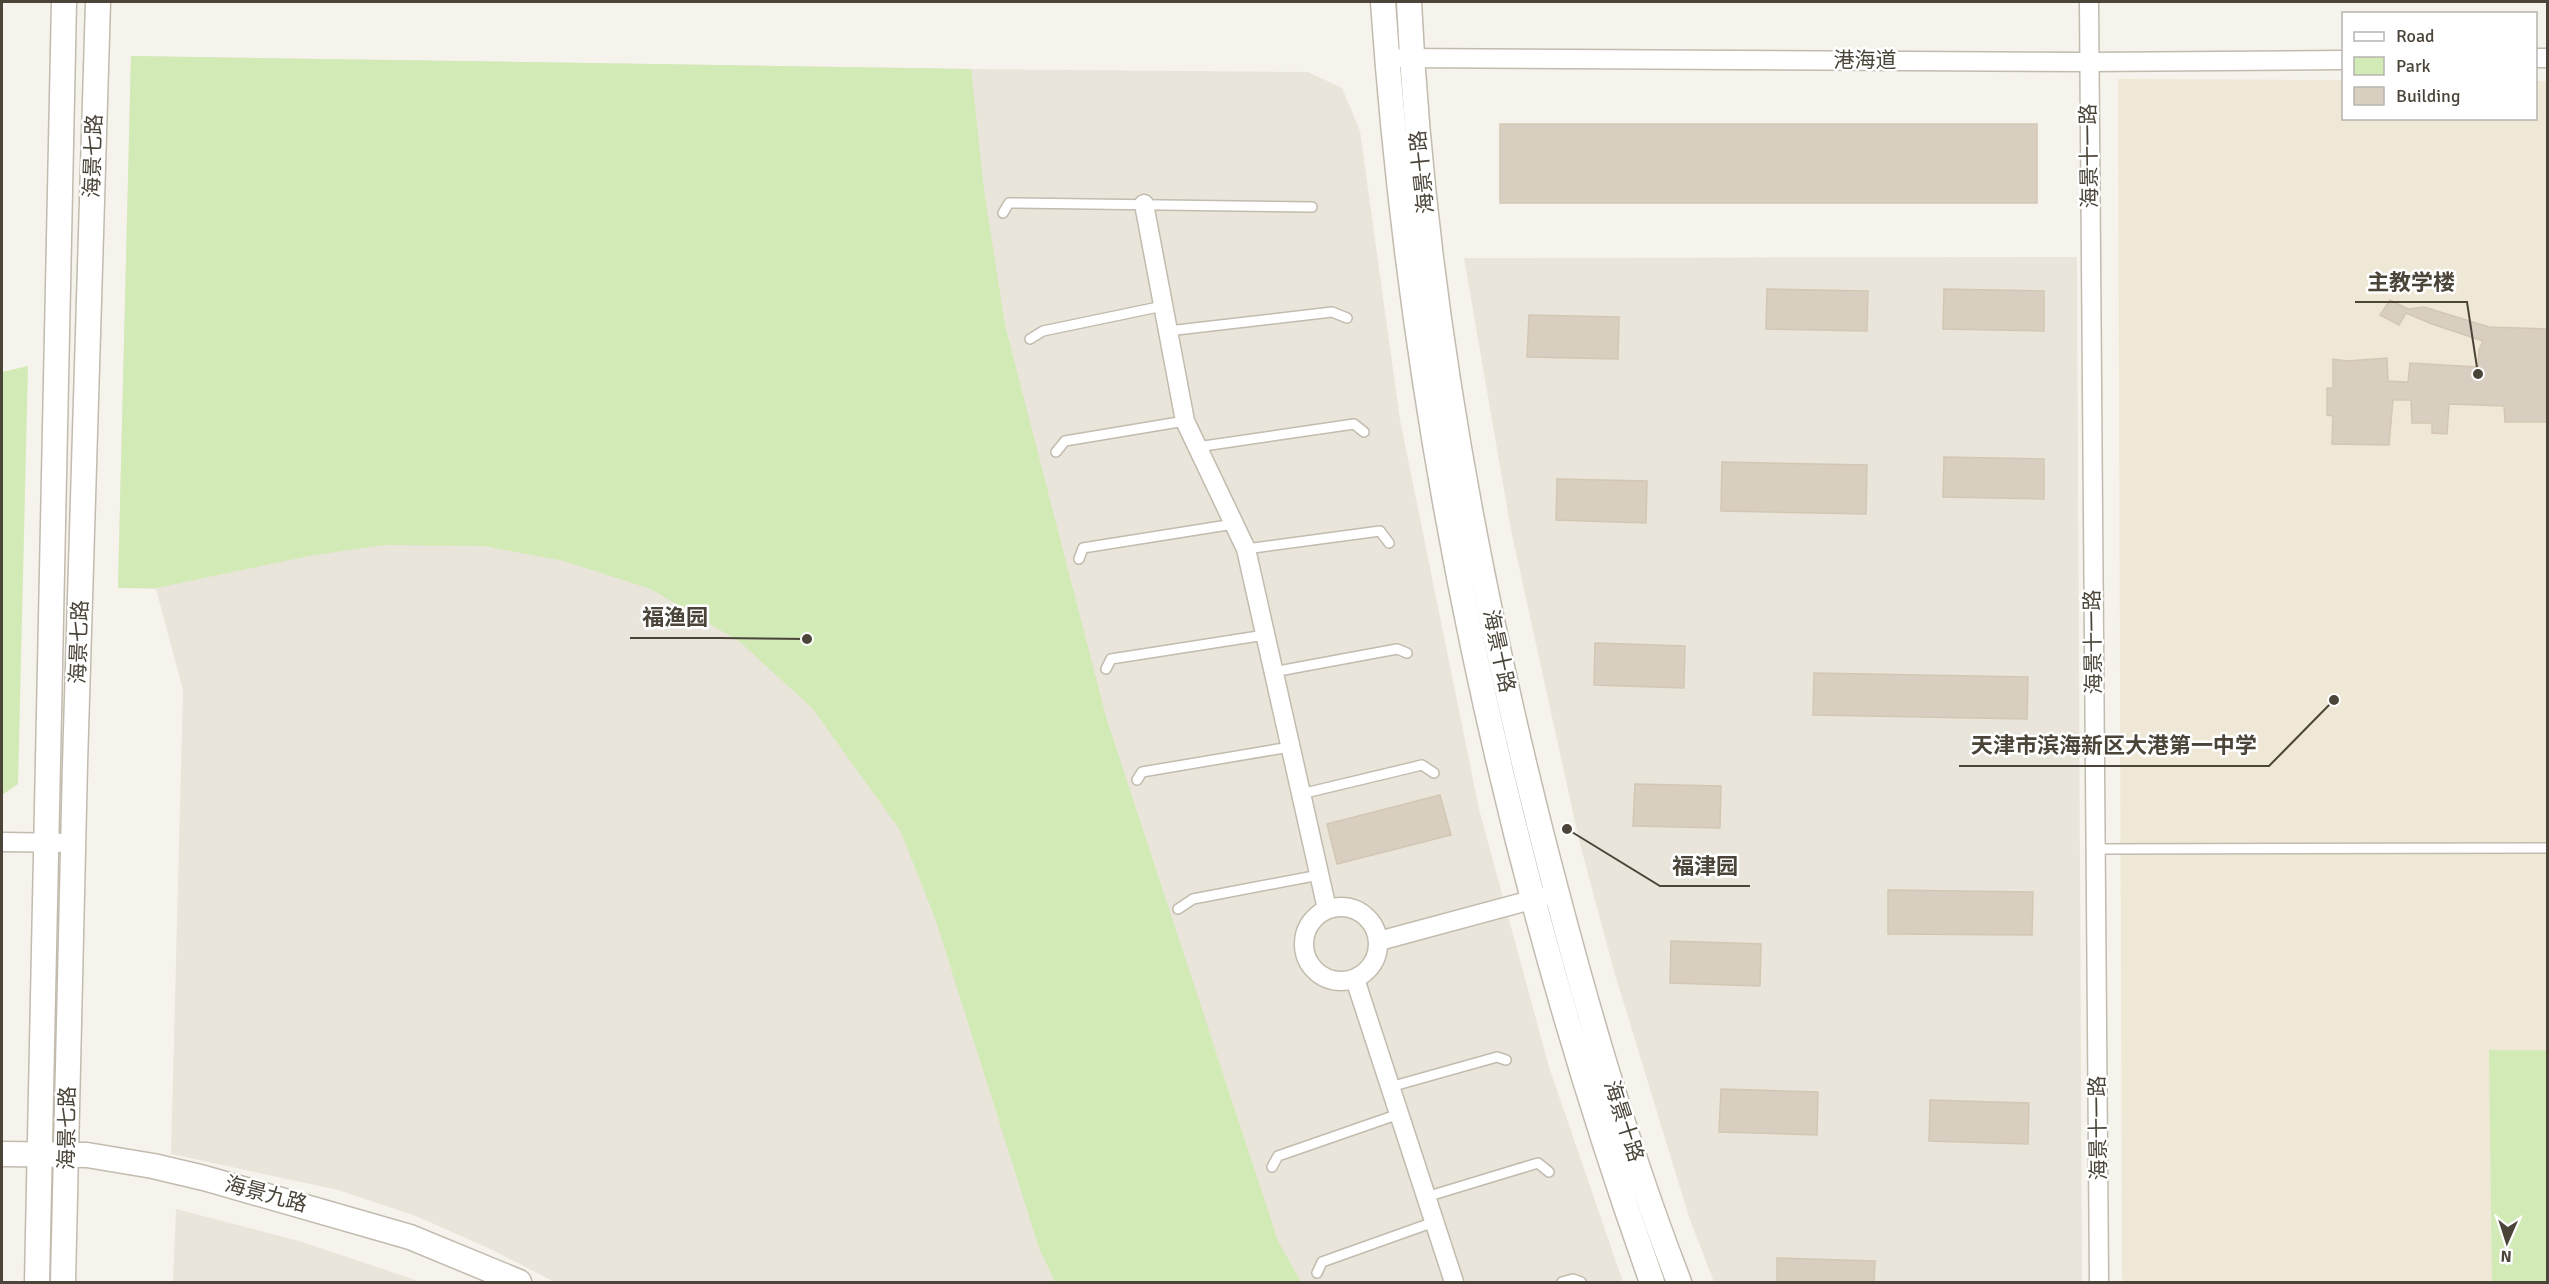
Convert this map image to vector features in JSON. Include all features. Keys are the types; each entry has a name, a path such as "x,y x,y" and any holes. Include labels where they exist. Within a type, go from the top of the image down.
{"street":[{"name":"海景七路","path":"37,1282 64,2"},
{"name":"海景七路","path":"63,1282 98,2"},
{"name":"海景十路","path":"1383,2 1412,292 1457,565 1533,899 1597,1119 1652,1282"},
{"name":"海景十路","path":"1409,2 1426,218 1459,439 1513,715 1557,893 1619,1107 1679,1282"},
{"name":"海景十一路","path":"2089,2 2099,1282"},
{"name":"港海道","path":"1387,58 2088,62 2342,60"},
{"path":"1144,204 1185,421 1246,549 1327,909"},
{"path":"2,842 74,843"},
{"path":"1379,941 1557,893"},
{"path":"1350,907 1361,912 1370,920 1379,941 1373,964 1355,979 1332,980 1312,968 1303,946 1308,924 1327,909 1350,907"},
{"path":"1355,979 1454,1282"},
{"name":"海景九路","path":"2,1154 40,1161 115,1159 244,1188 410,1237 519,1282"},
{"name":"海景九路","path":"2,1168 40,1161"},
{"name":"海景九路","path":"66,1161 149,1176 254,1201 404,1245 454,1263 495,1282"}],"lane":[{"path":"1003,213 1009,203 1312,207"},
{"path":"1030,339 1043,331 1163,306"},
{"path":"1168,332 1332,312 1347,318"},
{"path":"1056,452 1065,441 1185,421"},
{"path":"1197,447 1354,424 1364,432"},
{"path":"1079,559 1083,548 1234,524"},
{"path":"1246,549 1380,531 1389,543"},
{"path":"1106,669 1111,659 1265,634"},
{"path":"1274,672 1398,649 1407,653"},
{"path":"1137,780 1142,772 1290,747"},
{"path":"1301,794 1422,765 1434,773"},
{"path":"2095,849 2547,848"},
{"path":"1178,909 1193,899 1319,875"},
{"path":"1390,1088 1497,1057 1506,1060"},
{"path":"1272,1167 1278,1156 1399,1114"},
{"path":"1426,1197 1538,1163 1549,1172"},
{"path":"1317,1273 1322,1262 1434,1222"},
{"path":"1562,1282 1573,1279 1581,1282"}],"shaded area":[{"path":"131,56 1308,72 1342,88 1360,131 1400,420 1479,809 1549,1067 1623,1282 555,1282 490,1249 416,1216 338,1190 171,1154 183,690 156,589 118,588"},
{"path":"2118,79 2342,80 2342,120 2537,120 2537,81 2547,81 2547,1282 2122,1282"},
{"path":"2077,257 2082,1282 1714,1282 1689,1217 1614,971 1579,840 1511,530 1464,258"},
{"path":"176,1209 299,1241 421,1282 173,1282"}],"green space":[{"path":"131,56 971,69 984,190 1005,325 1106,717 1278,1241 1301,1282 1055,1282 1039,1248 935,918 900,830 812,708 740,642 651,589 564,561 484,546 383,545 309,556 156,588 118,588"},
{"path":"28,366 18,784 2,795 2,372"},
{"path":"2489,1050 2547,1050 2547,1282 2492,1282"}],"building":[{"path":"1500,124 2037,124 2037,203 1500,203"},
{"path":"1767,289 1868,291 1867,331 1766,329"},
{"path":"1944,289 2044,291 2044,331 1943,329"},
{"path":"2390,300 2408,309 2424,307 2489,327 2548,329 2548,422 2505,422 2504,406 2449,404 2447,434 2432,433 2432,423 2412,423 2411,400 2393,400 2389,445 2332,444 2333,416 2327,415 2327,388 2333,388 2333,359 2347,361 2387,358 2388,381 2408,382 2410,363 2478,367 2479,350 2483,341 2406,313 2399,325 2380,315"},
{"path":"1529,315 1619,317 1618,359 1527,357"},
{"path":"1944,457 2044,459 2044,499 1943,497"},
{"path":"1722,462 1867,465 1866,514 1721,511"},
{"path":"1557,479 1647,481 1646,523 1556,520"},
{"path":"1595,643 1685,646 1684,688 1594,685"},
{"path":"1814,673 2028,677 2027,719 1813,715"},
{"path":"1635,784 1721,786 1720,828 1633,826"},
{"path":"1440,795 1451,835 1337,864 1327,824"},
{"path":"1888,890 2033,892 2032,935 1888,934"},
{"path":"1671,941 1761,944 1760,986 1670,983"},
{"path":"1721,1089 1818,1092 1817,1135 1719,1132"},
{"path":"1930,1100 2029,1103 2028,1144 1929,1141"},
{"path":"1777,1258 1875,1261 1874,1282 1777,1282"}],"place":[{"name":"主教学楼","path":"2478,374"},
{"name":"福渔园","path":"807,639"},
{"name":"天津市滨海新区大港第一中学","path":"2334,700"},
{"name":"福津园","path":"1567,829"}]}
